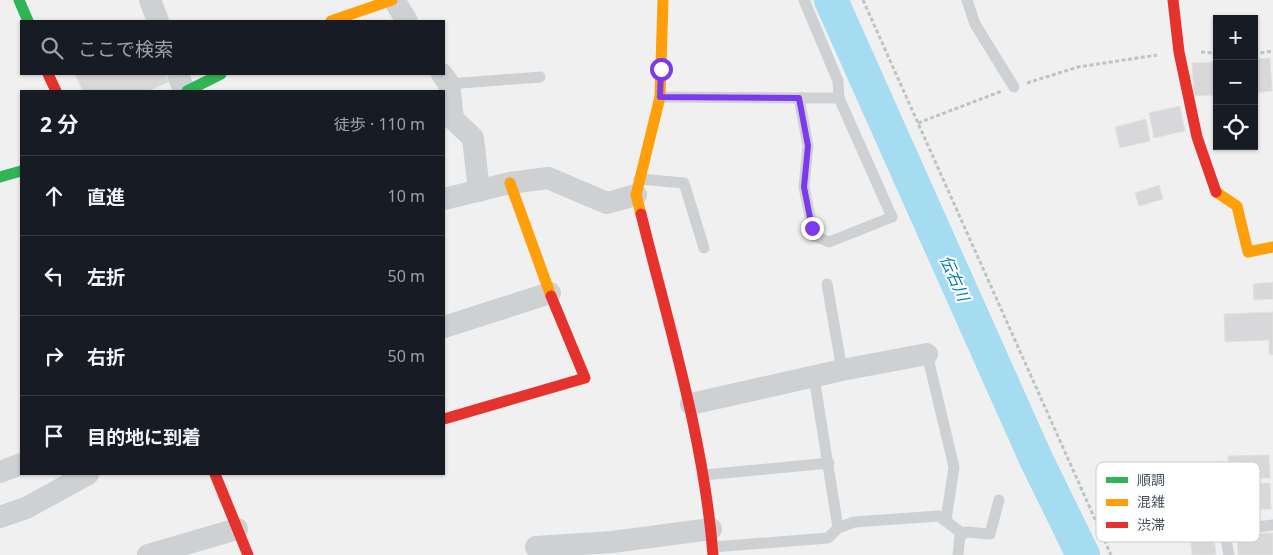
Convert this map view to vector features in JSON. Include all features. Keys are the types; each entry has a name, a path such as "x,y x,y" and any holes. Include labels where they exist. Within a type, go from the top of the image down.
{"street":[{"path":"19,0 28,20"},
{"path":"150,0 158,20"},
{"path":"334,20 393,0 406,20"},
{"path":"536,547 613,548 712,544 704,475 690,404 638,187 660,97 663,0"},
{"path":"1173,0 1179,52 1197,137 1216,193 1237,206 1248,252 1273,247"},
{"path":"48,75 56,90"},
{"path":"178,75 186,90"},
{"path":"188,90 219,75"},
{"path":"445,79 453,119 473,138 479,191"},
{"path":"0,177 20,171"},
{"path":"445,199 510,183 548,178 607,203 638,187"},
{"path":"445,419 584,378 550,293 510,183"},
{"path":"445,327 550,293"},
{"path":"690,404 842,370 927,354"},
{"path":"0,472 20,464"},
{"path":"0,517 26,508 60,481 84,475"},
{"path":"215,475 248,555"},
{"path":"148,555 237,529"}],"lane":[{"path":"799,98 808,146 804,187 814,236 828,242 892,216 839,98 838,81 804,0"},
{"path":"967,0 975,24 1014,87"},
{"path":"445,79 540,77"},
{"path":"660,97 839,98"},
{"path":"638,187 684,183 704,248"},
{"path":"827,284 842,370"},
{"path":"927,354 954,466 946,520"},
{"path":"814,377 838,528"},
{"path":"704,475 829,463"},
{"path":"958,555 960,536 966,532 990,534 998,500"},
{"path":"712,544 828,538 838,528 854,522 939,516 964,534"},
{"path":"1260,527 1273,525"},
{"path":"1226,542 1229,555"}],"path":[{"path":"863,0 1096,522"},
{"path":"1258,53 1273,51"},
{"path":"918,124 1014,87 1078,68 1135,57 1179,52 1213,53"},
{"path":"1105,542 1111,555"}],"building":[{"path":"1270,58 1272,91 1258,93 1258,59"},
{"path":"1213,62 1213,95 1194,96 1192,63"},
{"path":"75,75 166,75 169,82 150,90 83,90"},
{"path":"1180,106 1185,131 1154,138 1149,113"},
{"path":"1146,119 1150,141 1120,148 1115,127"},
{"path":"1159,185 1163,199 1139,206 1135,193"},
{"path":"1273,282 1273,299 1254,300 1253,284"},
{"path":"1273,312 1273,355 1269,355 1269,340 1225,342 1224,314"},
{"path":"1269,455 1270,478 1260,478 1260,462 1228,462 1228,456"},
{"path":"1260,483 1270,483 1271,509 1260,509"},
{"path":"1260,533 1273,533 1273,555 1238,555 1237,542 1260,542"},
{"path":"1190,542 1215,542 1216,555 1192,555"}],"waterway":[{"name":"伝右川","path":"831,0 1036,459 1083,555"}],"traffic: fast":[{"path":"19,0 28,20"},
{"path":"189,90 219,75"},
{"path":"0,177 20,171"}],"traffic: slow":[{"path":"334,20 392,0"},
{"path":"641,214 636,195 660,97 663,0"},
{"path":"510,183 551,296"},
{"path":"1216,192 1237,206 1248,252 1273,247"}],"traffic: jam":[{"path":"1173,0 1179,52 1197,137 1216,192"},
{"path":"48,75 56,90"},
{"path":"641,214 694,426 702,469 713,555"},
{"path":"445,419 585,378 551,296"},
{"path":"215,475 248,555"}],"route":[{"path":"661,69 660,97 799,98 808,146 804,187 812,228"}]}
